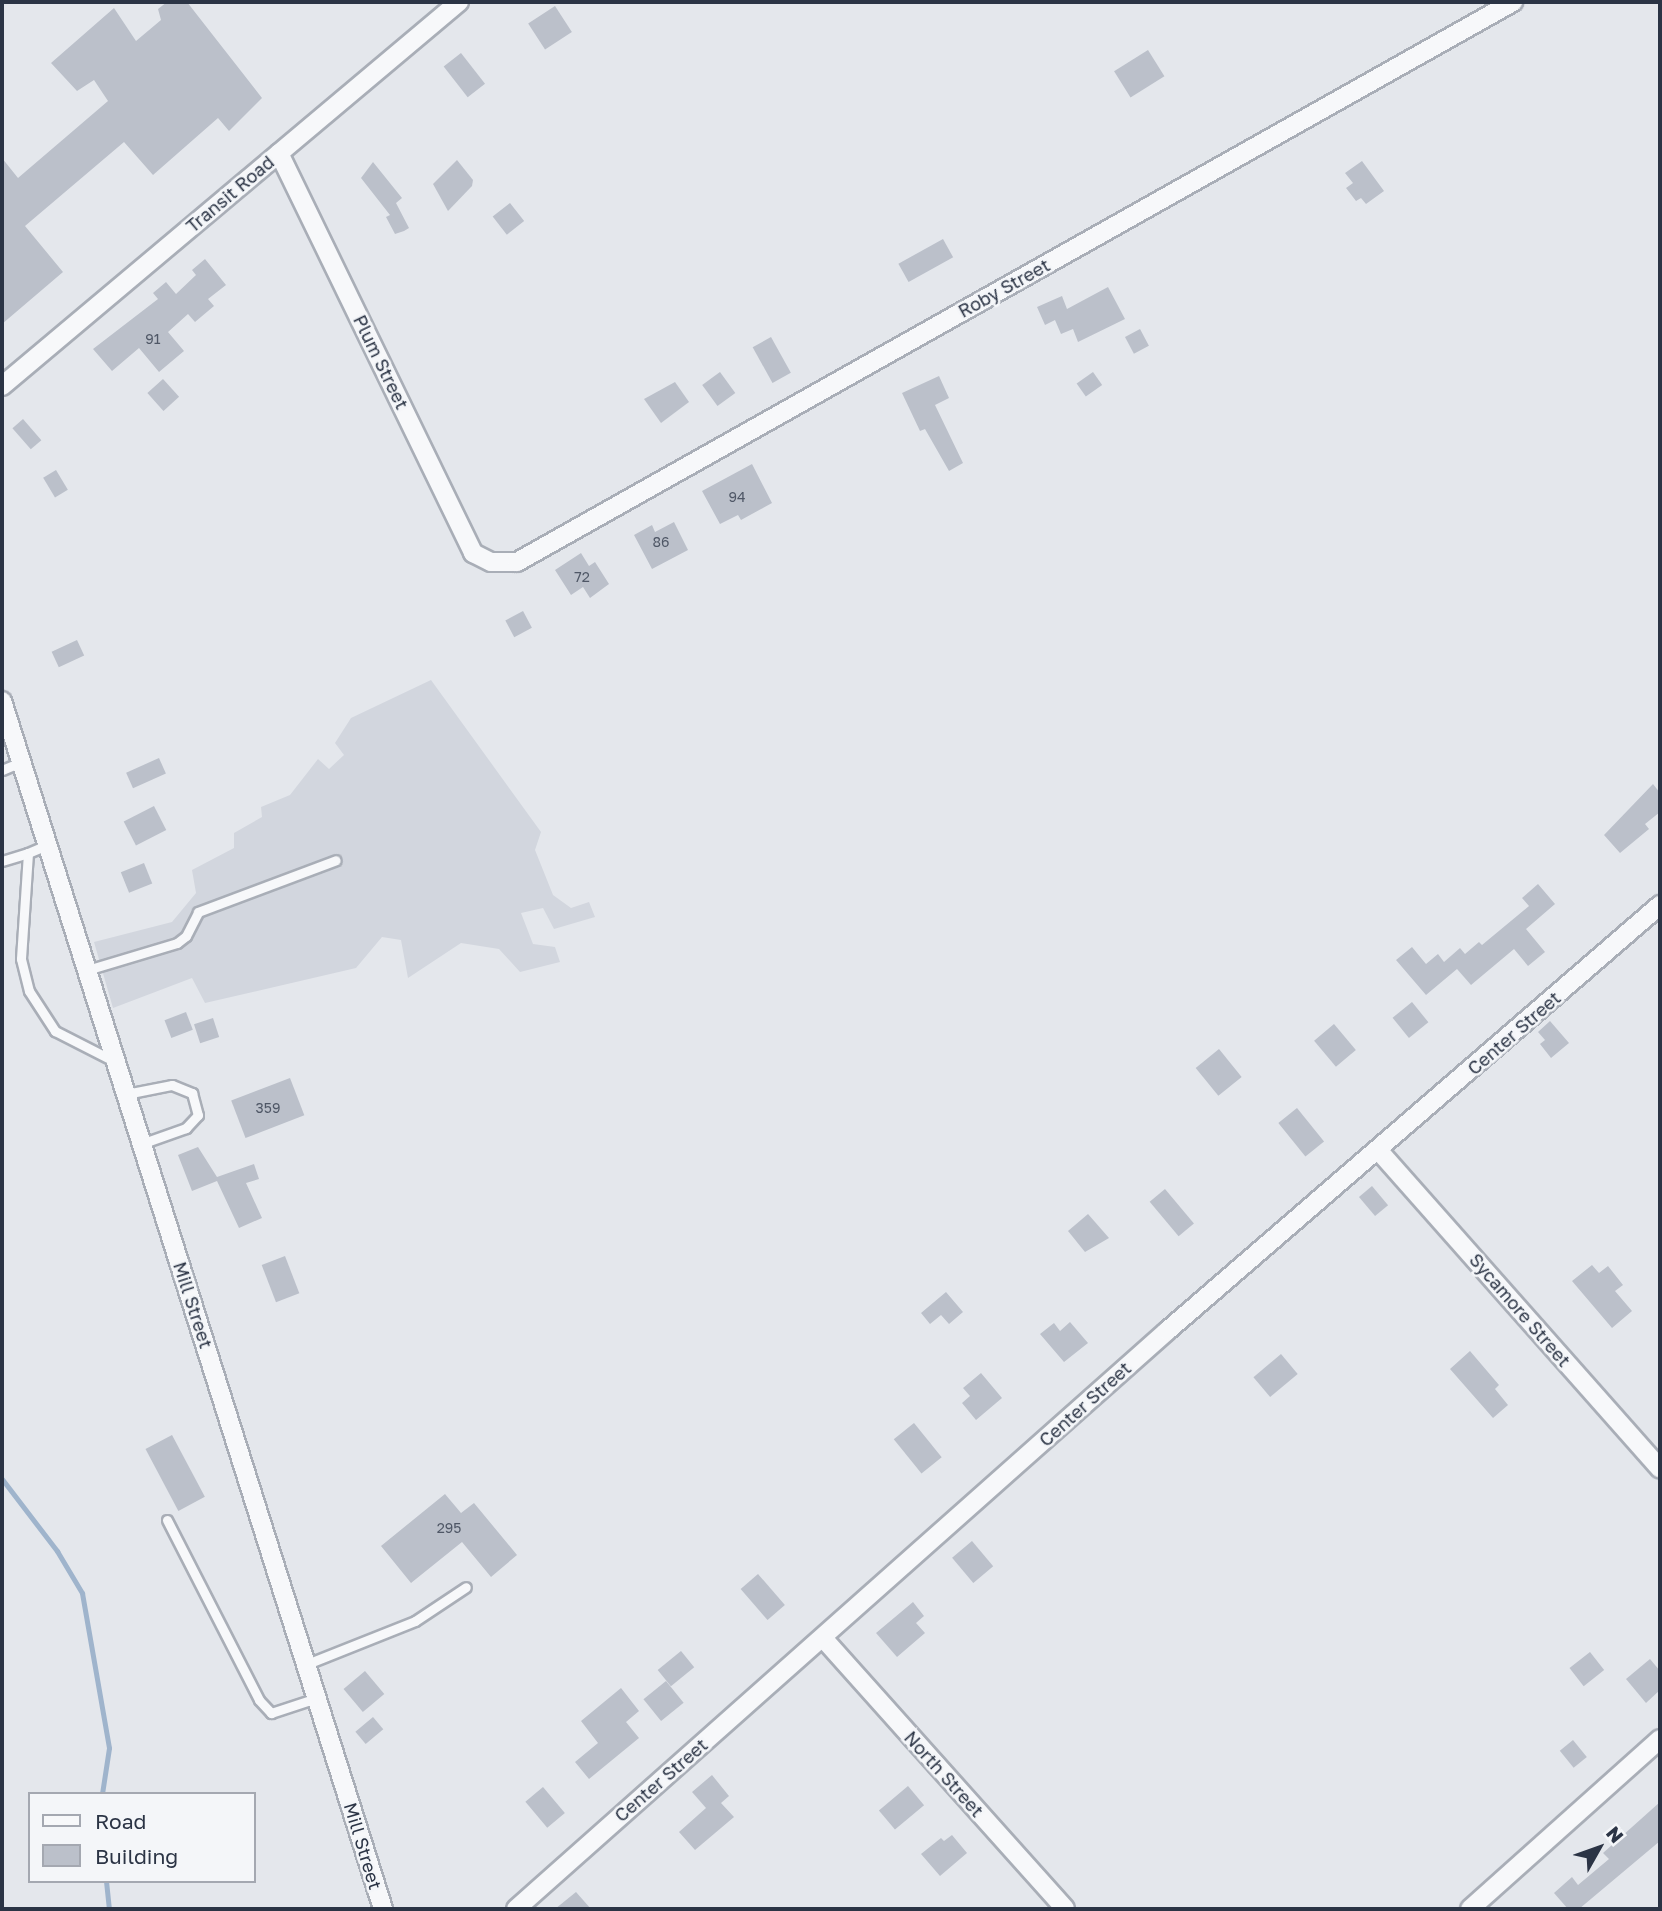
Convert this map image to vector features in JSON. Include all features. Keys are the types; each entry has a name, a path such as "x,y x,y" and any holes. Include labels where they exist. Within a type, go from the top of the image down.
{"street":[{"name":"Transit Road","path":"2,386 459,2"},
{"name":"Roby Street","path":"491,562 517,562 1513,2"},
{"name":"Plum Street","path":"279,153 473,553 491,562"},
{"name":"Mill Street","path":"2,701 383,1909"},
{"name":"Center Street","path":"516,1909 1167,1331 1380,1151 1660,905"},
{"name":"Sycamore Street","path":"1380,1151 1660,1469"},
{"name":"North Street","path":"823,1638 1065,1909"},
{"path":"1470,1909 1660,1739"}],"lane":[{"path":"2,770 21,762"},
{"path":"2,861 47,845"},
{"path":"28,853 21,959 29,991 55,1031 115,1062"},
{"path":"87,970 177,943 186,936 198,912 336,860"},
{"path":"126,1094 172,1085 192,1093 198,1115 186,1128 142,1144"},
{"path":"167,1520 258,1700 271,1713 317,1698"},
{"path":"307,1664 415,1620 466,1587"}],"shaded area":[{"path":"431,680 541,832 535,850 553,895 571,908 589,902 595,917 554,929 543,908 521,913 533,944 555,947 560,962 520,972 499,949 461,943 408,978 401,940 382,937 356,968 205,1003 192,978 113,1008 94,942 172,922 196,893 192,870 234,848 234,833 262,817 261,807 290,795 318,759 329,769 344,755 335,743 351,718"}],"building":[{"path":"167,2 187,2 262,98 229,131 218,118 153,175 124,142 25,226 63,272 2,324 2,158 18,178 108,101 94,80 77,91 51,63 114,8 136,41 161,20 158,9"},
{"path":"555,6 572,32 545,49 528,23"},
{"path":"1148,50 1164,76 1131,97 1114,71"},
{"path":"461,53 485,84 468,97 444,67"},
{"path":"457,160 473,180 472,186 448,211 433,184"},
{"path":"1362,161 1384,191 1366,204 1361,198 1356,201 1346,188 1353,183 1345,173"},
{"path":"373,162 402,198 396,203 409,228 404,231 395,234 386,217 390,215 361,178"},
{"path":"510,203 524,221 507,235 493,217"},
{"path":"943,239 953,257 909,282 898,264"},
{"path":"205,259 226,285 208,299 214,306 195,322 188,314 168,332 184,351 159,372 139,348 112,371 93,349 158,299 153,293 166,282 176,294 196,275 192,270"},
{"path":"1108,287 1125,319 1078,342 1073,329 1061,334 1055,320 1045,325 1037,307 1062,296 1067,309"},
{"path":"1140,329 1149,346 1134,354 1125,337"},
{"path":"771,337 791,373 773,383 753,347"},
{"path":"720,372 735,393 717,406 702,385"},
{"path":"1093,372 1102,385 1086,397 1077,383"},
{"path":"939,376 949,398 935,405 963,463 949,471 925,429 920,431 902,393"},
{"path":"163,379 179,397 163,411 147,393"},
{"path":"675,382 689,402 661,423 644,399"},
{"path":"23,419 41,440 31,449 12,428"},
{"path":"752,464 772,503 741,520 738,515 720,524 702,491"},
{"path":"56,470 68,490 55,497 43,478"},
{"path":"674,522 688,550 652,569 634,535 652,525 655,532"},
{"path":"581,553 589,566 595,562 609,584 590,598 583,587 571,595 555,570"},
{"path":"523,611 532,628 514,637 505,620"},
{"path":"77,640 84,655 59,667 52,652"},
{"path":"159,758 166,774 133,788 126,773"},
{"path":"1653,784 1660,793 1660,812 1645,824 1649,829 1620,853 1604,835"},
{"path":"154,806 166,830 136,845 124,821"},
{"path":"144,863 152,883 129,893 121,872"},
{"path":"1538,884 1555,904 1526,929 1545,952 1528,966 1514,949 1471,985 1457,969 1426,995 1396,960 1412,947 1426,964 1438,954 1444,962 1460,948 1465,954 1479,942 1482,945 1529,906 1522,898"},
{"path":"1412,1002 1428,1022 1409,1038 1393,1018"},
{"path":"186,1012 193,1030 171,1038 165,1020"},
{"path":"213,1018 219,1037 200,1043 194,1024"},
{"path":"1550,1021 1569,1043 1551,1058 1540,1044 1545,1040 1538,1032"},
{"path":"1334,1024 1356,1050 1336,1067 1314,1041"},
{"path":"1219,1049 1242,1077 1218,1096 1196,1068"},
{"path":"290,1078 304,1115 246,1138 231,1101"},
{"path":"1297,1108 1324,1141 1305,1157 1278,1123"},
{"path":"198,1147 217,1177 254,1164 259,1179 246,1183 262,1218 239,1228 217,1181 192,1191 178,1155"},
{"path":"1372,1186 1388,1205 1375,1216 1359,1197"},
{"path":"1165,1189 1194,1223 1179,1236 1150,1202"},
{"path":"1088,1214 1109,1238 1085,1252 1068,1231"},
{"path":"285,1256 299,1293 276,1302 262,1265"},
{"path":"1592,1265 1599,1273 1608,1266 1623,1285 1615,1291 1632,1311 1612,1328 1572,1281"},
{"path":"946,1292 963,1312 949,1324 941,1315 930,1324 921,1313"},
{"path":"1070,1322 1088,1343 1064,1362 1040,1334 1054,1323 1060,1331"},
{"path":"1470,1351 1499,1385 1495,1389 1508,1405 1493,1418 1450,1369"},
{"path":"1281,1354 1298,1374 1270,1397 1253,1377"},
{"path":"981,1373 1002,1398 976,1420 962,1403 970,1396 963,1388"},
{"path":"914,1423 942,1457 921,1474 894,1439"},
{"path":"172,1435 205,1497 178,1511 146,1449"},
{"path":"445,1494 461,1513 474,1503 517,1555 491,1577 462,1542 411,1583 381,1546"},
{"path":"972,1541 993,1566 973,1583 952,1558"},
{"path":"758,1574 785,1605 768,1620 741,1589"},
{"path":"913,1602 924,1616 916,1623 925,1633 897,1657 876,1633"},
{"path":"681,1651 694,1667 671,1686 658,1670"},
{"path":"1590,1652 1604,1670 1584,1686 1570,1668"},
{"path":"1650,1659 1660,1671 1660,1690 1646,1703 1626,1679"},
{"path":"365,1671 384,1694 363,1712 344,1689"},
{"path":"666,1681 684,1703 661,1721 643,1699"},
{"path":"621,1688 639,1711 626,1722 639,1738 589,1779 575,1762 598,1743 581,1721"},
{"path":"373,1717 383,1729 366,1744 355,1732"},
{"path":"1573,1740 1587,1757 1574,1768 1560,1751"},
{"path":"712,1775 729,1796 721,1803 734,1817 695,1850 679,1832 706,1808 692,1792"},
{"path":"908,1786 924,1805 895,1830 879,1810"},
{"path":"543,1787 565,1813 547,1828 525,1802"},
{"path":"1660,1802 1660,1841 1579,1909 1568,1909 1554,1893 1572,1877 1578,1885 1609,1859 1603,1853"},
{"path":"952,1835 967,1853 940,1876 921,1854 941,1838 944,1841"},
{"path":"576,1892 591,1909 555,1909"}],"waterway":[{"path":"2,1479 57,1551 82,1593 109,1748 102,1792"},
{"path":"106,1883 109,1909"}]}
